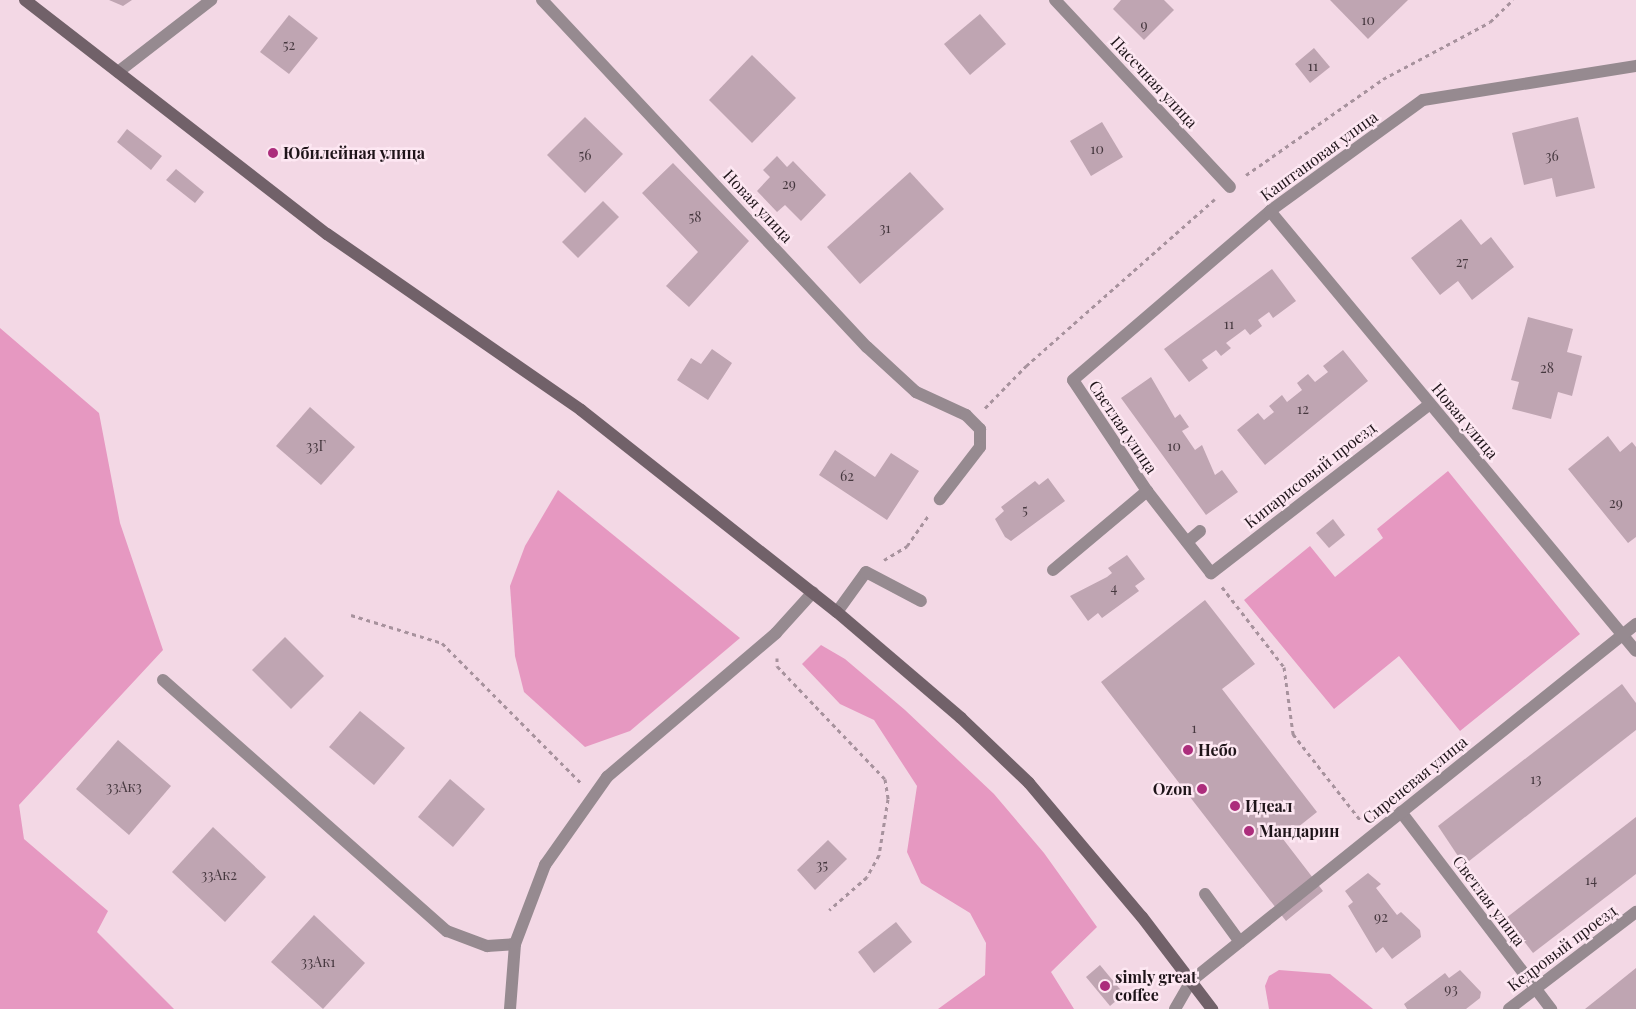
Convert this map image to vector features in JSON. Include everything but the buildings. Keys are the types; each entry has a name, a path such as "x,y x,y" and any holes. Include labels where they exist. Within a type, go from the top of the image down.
{"main road":[{"path":"25,0 327,234 581,410 837,612 961,718 1028,783 1212,1009"}],"street":[{"path":"118,72 211,0"},
{"name":"Новая улица","path":"542,0 867,347 916,392 966,414 980,429 980,447 940,499"},
{"name":"Пасечная улица","path":"1055,0 1230,187"},
{"name":"Каштановая улица","path":"1073,380 1270,211 1424,100 1636,66"},
{"name":"Новая улица","path":"1270,211 1636,651"},
{"name":"Светлая улица","path":"1073,380 1147,492 1211,573"},
{"name":"Кипарисовый проезд","path":"1211,573 1430,404"},
{"name":"Светлая улица","path":"1053,570 1147,492"},
{"path":"1187,542 1200,531"},
{"path":"837,612 866,572 921,601"},
{"path":"510,1009 514,944 545,865 607,777 776,633 813,592"},
{"name":"Сиреневая улица","path":"1191,981 1636,624"},
{"path":"162,680 447,931 487,946 514,944"},
{"name":"Светлая улица","path":"1401,812 1551,1009"},
{"path":"1205,894 1240,942"},
{"name":"Кедровый проезд","path":"1508,1009 1636,912"},
{"path":"1175,1009 1191,981"}],"path":[{"path":"866,572 907,546 940,499"},
{"path":"1211,573 1284,667 1293,734 1372,836"},
{"path":"352,615 442,643 594,796"},
{"path":"776,633 777,666 885,779 888,799 879,855 867,877 829,910"}],"shaded area":[{"path":"0,328 99,413 120,523 163,650 19,805 24,839 108,911 97,932 174,1009 0,1009"},
{"path":"1448,471 1580,634 1460,731 1399,656 1334,709 1244,600 1310,546 1335,577 1383,538 1377,529"},
{"path":"558,490 740,638 630,731 585,747 524,692 515,656 510,586 525,546"},
{"path":"821,645 845,659 905,710 994,794 1044,853 1097,927 1051,972 1074,1009 938,1009 985,975 986,943 970,913 921,883 907,852 917,786 874,720 840,704 802,664"},
{"path":"1279,970 1330,974 1373,1009 1269,1009 1265,986 1269,976"}],"place":[{"name":"Юбилейная улица","path":"273,153"},
{"name":"Небо","path":"1188,750"},
{"name":"Ozon","path":"1202,789"},
{"name":"Идеал","path":"1235,806"},
{"name":"Мандарин","path":"1249,831"},
{"name":"simly great coffee","path":"1105,986"}]}
